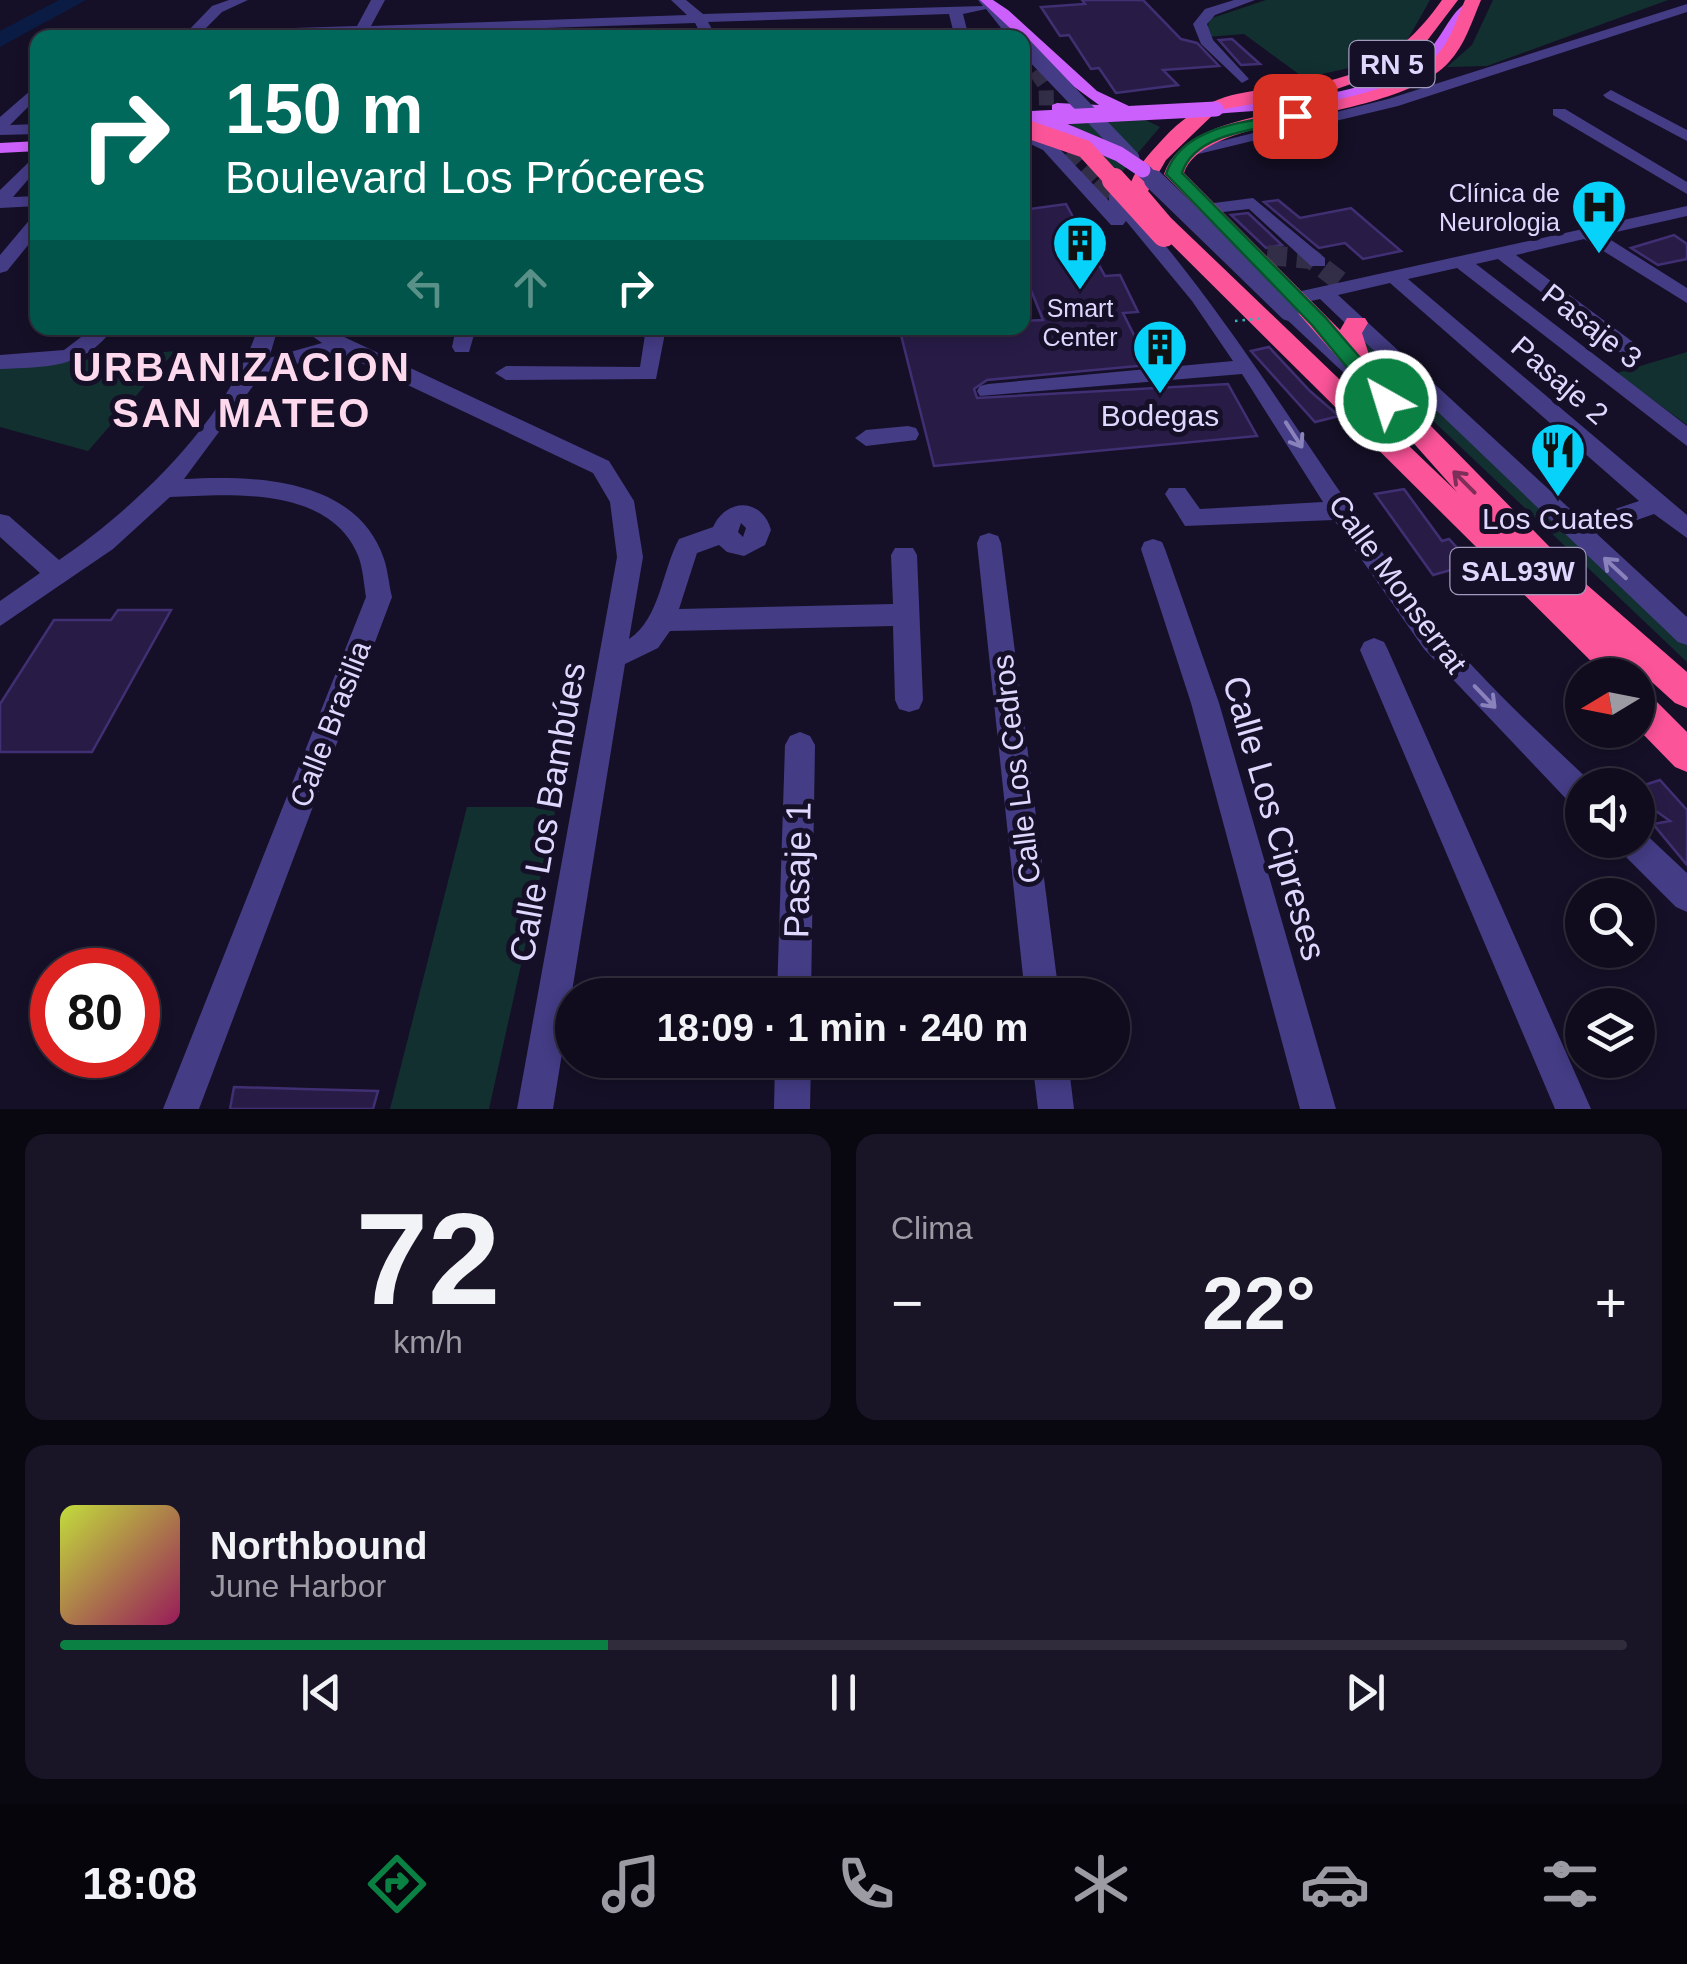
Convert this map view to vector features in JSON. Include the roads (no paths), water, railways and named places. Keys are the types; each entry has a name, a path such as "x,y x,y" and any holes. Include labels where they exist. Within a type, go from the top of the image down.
{"highway":[{"name":"RN 5","path":"1218,105 1360,77 1400,59 1464,1"},
{"path":"1293,305 1261,256 1206,209 1174,174 1174,165 1186,152 1219,132 1334,108 1415,79 1454,46 1464,1"},
{"name":"SAL93W","path":"1218,105 1209,107 1156,158 1143,172 1138,191 1162,223 1296,349 1410,468 1609,658"},
{"path":"1030,122 1085,150 1164,235 1235,292"},
{"path":"1122,206 1192,275 1296,349"},
{"path":"1356,322 1350,333 1355,355 1386,401"},
{"name":"SAL93W","path":"1386,401 1534,550 1687,693"},
{"path":"1410,468 1590,658"},
{"path":"1534,550 1687,670"},
{"path":"1655,701 1687,730"},
{"path":"1655,723 1687,756"}],"main road":[{"name":"RN 5","path":"1030,119 1074,119 1340,94 1395,78 1430,59 1464,1"},
{"path":"987,10 1018,30"},
{"path":"1030,37 1097,101 1125,110"},
{"name":"RN 5","path":"1030,117 1057,108 1125,110 1218,105"},
{"path":"1030,121 1093,142 1143,170"},
{"path":"0,148 30,146"},
{"path":"0,158 30,161"}],"street":[{"path":"196,30 217,9 242,0"},
{"path":"362,30 378,0"},
{"path":"678,0 700,18 706,30"},
{"path":"1242,79 1206,41 1200,24 1210,12 1248,0"},
{"path":"421,30 700,18 860,5 987,10 1008,30"},
{"path":"1186,152 1393,103 1687,8"},
{"path":"955,9 960,30"},
{"path":"1030,51 1143,170 1293,305 1386,401"},
{"path":"1610,95 1687,136"},
{"path":"0,128 30,96"},
{"path":"1559,112 1687,189"},
{"name":"Calle Monserrat","path":"1030,126 1242,362"},
{"path":"0,128 30,129"},
{"path":"3,198 30,166"},
{"path":"3,198 30,200"},
{"path":"1206,209 1253,202 1318,262"},
{"name":"Calle Monserrat","path":"1122,206 1242,362 1413,614 1459,670 1565,777"},
{"path":"1293,305 1337,287 1686,212"},
{"path":"0,267 30,231"},
{"path":"1587,233 1687,297"},
{"path":"1501,252 1634,353"},
{"name":"Pasaje 3","path":"1460,261 1687,438"},
{"name":"Pasaje 2","path":"1393,276 1687,528"},
{"path":"1337,287 1356,322 1687,634"},
{"path":"0,362 80,354 99,335"},
{"path":"0,615 60,575 164,489 256,369 266,335"},
{"path":"323,335 340,345"},
{"path":"506,373 649,374 655,335"},
{"path":"256,369 340,345"},
{"name":"Calle Los Bambúes","path":"340,345 602,467 622,500 630,557 535,1109"},
{"path":"988,391 1242,362"},
{"path":"866,438 908,434"},
{"name":"Calle Brasilia","path":"164,489 228,484 294,492 312,500 344,516 371,550 380,597 181,1109"},
{"path":"1177,494 1194,519 1341,510"},
{"path":"1576,532 1658,504"},
{"path":"0,523 60,575"},
{"path":"612,656 643,645 664,620 688,546 723,534"},
{"name":"Calle Los Cedros","path":"990,542 1040,978"},
{"name":"Calle Los Cipreses","path":"1153,549 1205,703 1318,1109"},
{"path":"904,555 910,700"},
{"path":"664,620 905,615"},
{"path":"1374,650 1574,1109"},
{"name":"Pasaje 1","path":"794,978 800,745"},
{"path":"1650,858 1687,896"},
{"path":"792,1109 793,1078"},
{"path":"1052,1078 1056,1109"}],"waterway":[{"path":"0,40 75,0"}],"tunnel":[{"path":"1030,63 1046,86 1047,126 1100,183"},
{"path":"1098,180 1115,198"},
{"path":"1267,255 1311,259 1341,282"}],"place":[{"name":"Clínica de Neurologia","path":"1599,256"},
{"name":"Smart Center","path":"1080,292"},
{"name":"Bodegas","path":"1160,396"},
{"name":"Los Cuates","path":"1558,499"}],"district":[{"name":"URBANIZACION SAN MATEO","path":"242,390"}]}
